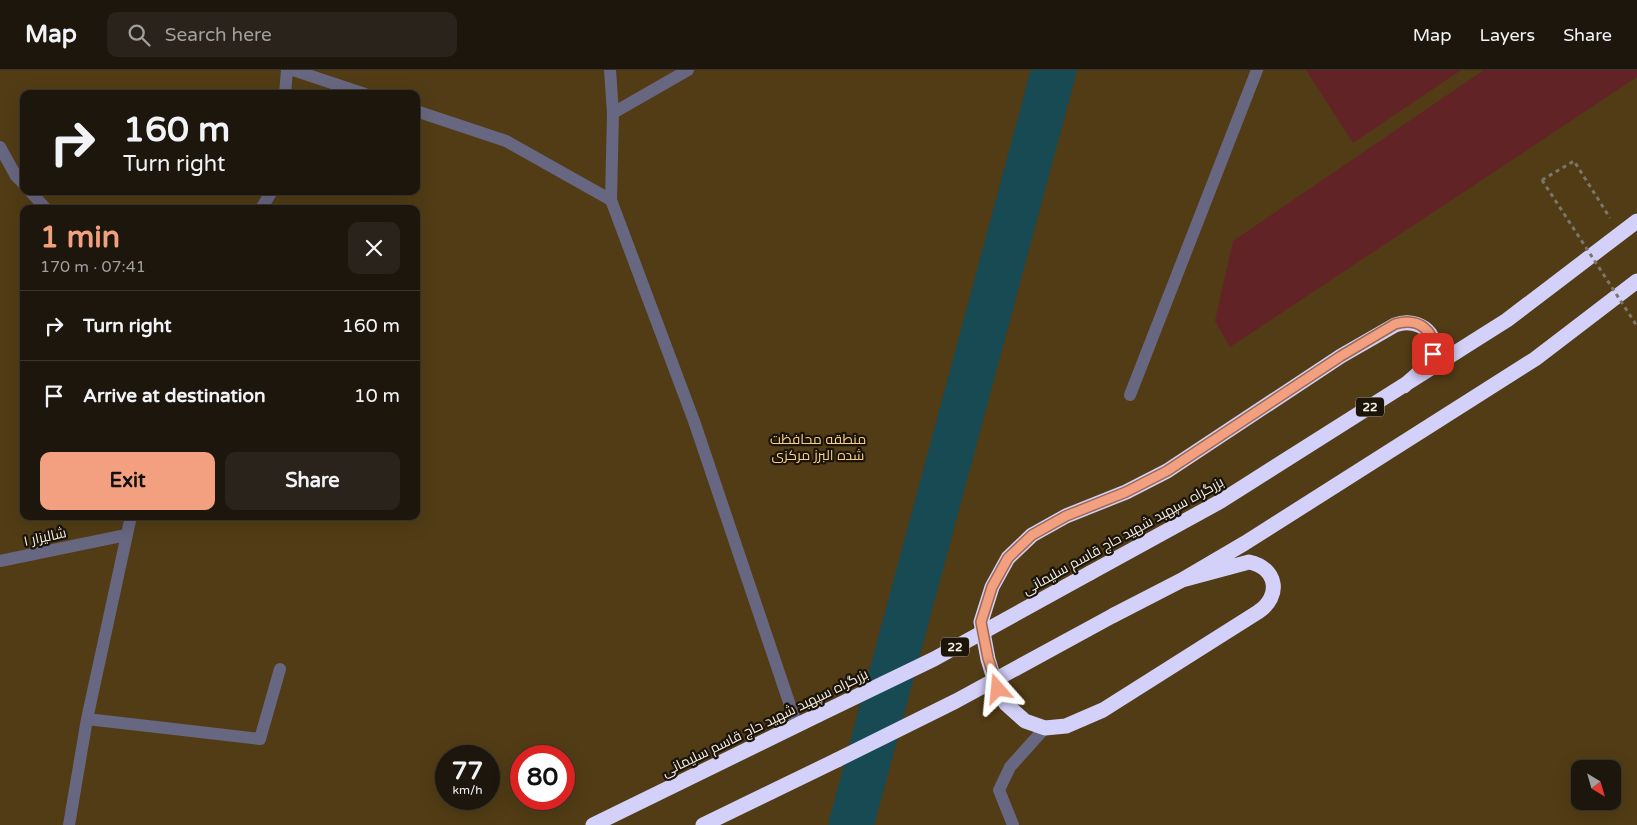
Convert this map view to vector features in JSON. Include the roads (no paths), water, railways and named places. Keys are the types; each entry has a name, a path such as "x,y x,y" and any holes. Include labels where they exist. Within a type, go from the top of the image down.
{"highway":[{"name":"بزرگراه سپهبد شهید حاج قاسم سلیمانی","path":"593,825 934,659 1221,502 1507,320 1637,220"},
{"path":"703,825 956,701 1182,580 1245,543 1535,359 1637,281"},
{"path":"1182,580 1249,562 1257,564 1270,575 1273,583 1273,592 1265,607 1103,710 1066,726 1045,728 1024,721 1006,704 998,689 988,658 981,622 992,587 1008,558 1032,535 1066,516 1126,492 1167,471 1341,356 1395,324 1412,322 1420,324 1432,337 1433,354 1429,362 1404,386"}],"street":[{"path":"285,90 287,70"},
{"path":"293,70 353,90"},
{"path":"610,70 614,113 611,200 694,421 797,726"},
{"path":"614,113 688,70"},
{"path":"1130,395 1257,70"},
{"path":"420,112 506,141 611,200"},
{"path":"0,147 20,180"},
{"path":"34,195 42,205"},
{"path":"69,825 87,719 130,520"},
{"name":"شالیزار ۱","path":"0,561 126,535"},
{"path":"87,719 260,739 280,669"},
{"path":"1013,825 999,790 1010,767 1045,728"}],"waterway":[{"path":"851,825 1054,70"}],"park label":[{"name":"منطقه محافظت شده البرز مرکزی","path":"818,448"}]}
